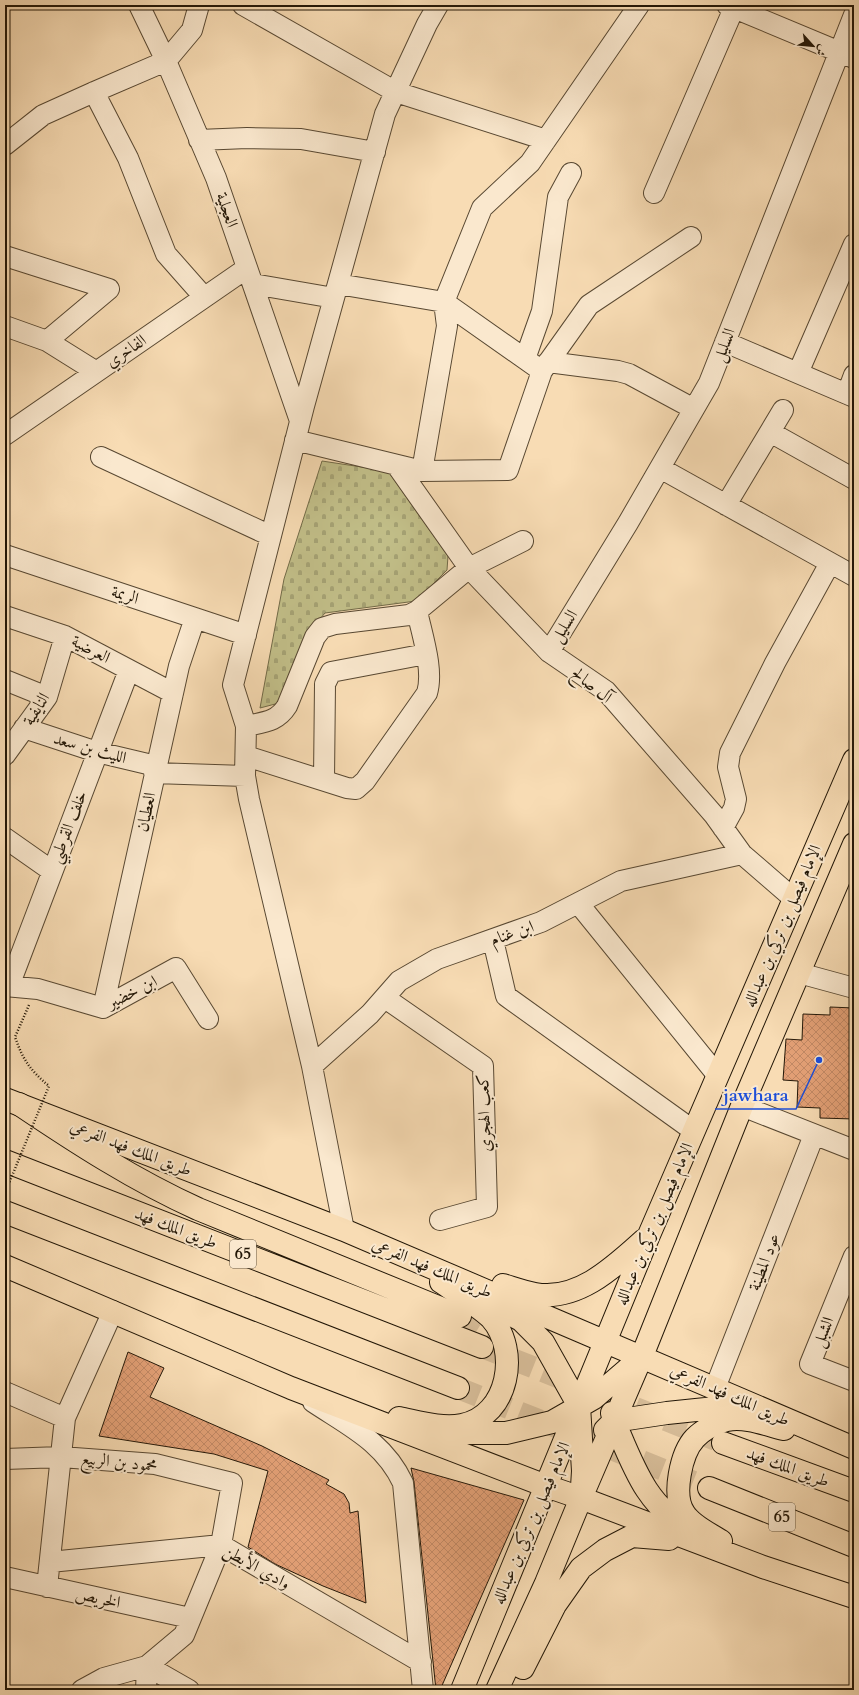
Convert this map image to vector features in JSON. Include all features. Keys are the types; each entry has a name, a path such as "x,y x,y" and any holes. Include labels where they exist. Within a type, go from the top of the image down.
{"main road":[{"name":"الإمام فيصل بن تركي بن عبدالله","path":"462,1690 649,1235 854,760"},
{"name":"الإمام فيصل بن تركي بن عبدالله","path":"497,1690 546,1583 642,1356 742,1106 854,844"},
{"name":"طريق الملك فهد الفرعي","path":"12,1102 344,1230 411,1260 605,1340 827,1438 854,1448"},
{"path":"12,1102 105,1161 160,1192 460,1316"},
{"name":"طريق الملك فهد","path":"5,1161 482,1347"},
{"path":"5,1212 458,1388"},
{"path":"5,1224 201,1287"},
{"path":"411,1260 536,1295 558,1294 585,1286 610,1271 649,1235"},
{"path":"411,1260 521,1320 543,1342 580,1406 583,1471 581,1498"},
{"path":"352,1410 444,1426 463,1425 475,1421 486,1412 493,1405 502,1390 508,1371 508,1361 503,1337 490,1318 411,1260"},
{"path":"5,1266 291,1388 352,1410 546,1486 763,1567"},
{"path":"605,1340 608,1387 614,1421 636,1473 652,1501 669,1516 688,1529 763,1567"},
{"path":"352,1410 446,1433 506,1433 552,1422 580,1406 608,1387 642,1356"},
{"path":"546,1486 614,1421 667,1413 725,1407 749,1412 827,1438"},
{"path":"763,1567 697,1526 684,1513 679,1496 678,1483 683,1457 694,1439 704,1431 727,1420 738,1419 827,1438"},
{"name":"طريق الملك فهد","path":"723,1443 854,1490"},
{"name":"65","path":"709,1488 854,1546"},
{"path":"511,1690 555,1605 581,1568 605,1550 632,1536 664,1537 763,1567 854,1597"}],"street":[{"name":"العجلية","path":"139,5 166,61 216,178 250,276 298,431"},
{"path":"5,145 43,115 166,61 192,30 200,5"},
{"path":"243,5 396,92 546,140"},
{"path":"344,1230 312,1066 249,799 246,776 246,726 233,685 298,431 385,114 427,24 438,5"},
{"path":"422,471 447,326 444,302 482,208 530,163 639,5"},
{"path":"654,193 731,6 846,55"},
{"name":"السليل","path":"549,652 628,523 709,383 846,55 854,15"},
{"path":"94,92 128,158 166,254 204,298"},
{"path":"199,140 247,138 301,139 375,152"},
{"path":"525,359 542,311 558,197 570,173"},
{"path":"298,431 397,466 422,471 508,470 545,367 589,305 691,237"},
{"path":"798,373 854,244"},
{"path":"5,256 109,289 47,341"},
{"path":"250,276 336,291 444,302 525,359 545,367 618,371 629,374 694,409"},
{"name":"الفاخري","path":"5,435 95,371 204,298 250,276"},
{"path":"5,326 47,341 95,371"},
{"path":"725,342 850,396 854,375"},
{"path":"726,505 783,410"},
{"path":"770,432 854,479"},
{"path":"101,457 271,536"},
{"name":"آل صالح","path":"397,466 469,568 549,652 606,691 714,815 742,854 794,898"},
{"path":"660,468 854,576"},
{"path":"246,726 275,719 282,714 287,706 315,637 322,628 335,624 409,615 418,611 469,568 523,540"},
{"name":"الريمة","path":"5,556 246,635"},
{"path":"723,828 734,808 736,799 728,767 730,753 775,663 830,562"},
{"path":"246,756 356,789 365,781 427,693 430,683 418,611"},
{"name":"العرضية","path":"5,616 65,636 173,693"},
{"name":"العطيان","path":"103,1008 179,666 195,618"},
{"name":"النايفية","path":"5,755 47,697 65,636"},
{"path":"324,780 325,684 331,672 426,654"},
{"name":"خلف القرطبي","path":"7,986 129,670"},
{"path":"5,680 47,697"},
{"name":"الليث بن سعد","path":"24,728 155,770 246,776"},
{"path":"5,838 52,871"},
{"name":"ابن غنام","path":"312,1066 370,1014 399,981 437,959 542,922 621,881 742,854"},
{"path":"578,904 718,1076"},
{"path":"492,940 506,996 694,1131"},
{"name":"ابن خضير","path":"7,986 38,989 103,1008 176,968 208,1019"},
{"path":"799,973 854,988"},
{"name":"كعب الهجري","path":"385,998 483,1066 487,1207 440,1220"},
{"path":"742,1106 814,1136 854,1150"},
{"name":"عود المطينة","path":"715,1388 814,1136"},
{"name":"الشبل","path":"854,1256 850,1276 810,1364 854,1381"},
{"path":"47,1586 65,1418 113,1311"},
{"path":"291,1388 368,1439 384,1453 396,1467 403,1483 423,1690"},
{"path":"5,1392 65,1418"},
{"name":"محمود بن الربيع","path":"5,1459 61,1456 155,1464 232,1483 221,1545"},
{"path":"82,1690 104,1678 147,1666 184,1635 221,1545"},
{"name":"وادي الأبطن","path":"50,1562 221,1545 421,1662"},
{"name":"الخريص","path":"5,1578 190,1618"},
{"path":"146,1690 147,1666"},
{"path":"147,1666 189,1690"}],"path":[{"path":"5,1193 49,1086 32,1072 22,1056 15,1037 25,1013 38,989"}],"green space":[{"path":"322,461 388,471 448,556 447,570 416,601 325,613 309,632 279,703 260,708 284,579"}],"building":[{"path":"830,1007 854,1008 854,1119 820,1118 820,1108 797,1107 798,1081 783,1080 786,1039 802,1040 803,1014 830,1015"},
{"path":"128,1352 164,1368 150,1397 262,1446 329,1480 326,1484 344,1494 349,1503 350,1513 358,1511 366,1603 323,1586 275,1564 248,1547 268,1471 214,1454 99,1436"},
{"path":"411,1468 524,1500 440,1690 436,1690 414,1482"}],"tunnel":[{"path":"460,1316 513,1348"},
{"path":"482,1347 716,1440"},
{"path":"458,1388 709,1488"}],"place":[{"name":"jawhara","path":"819,1060"}]}
